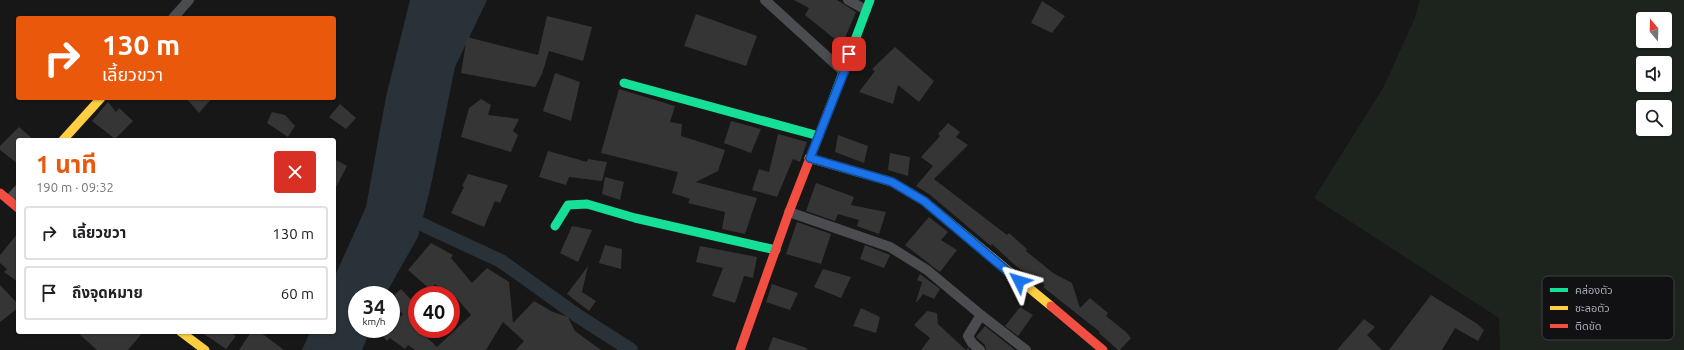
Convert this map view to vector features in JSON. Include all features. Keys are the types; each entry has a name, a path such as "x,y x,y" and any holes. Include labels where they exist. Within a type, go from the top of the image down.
{"street":[{"path":"174,16 188,0"},
{"path":"765,0 844,72"},
{"path":"848,0 866,10"},
{"path":"740,350 810,158 844,72 849,54 870,0"},
{"path":"624,83 819,136"},
{"path":"65,138 99,100"},
{"path":"810,158 892,182 924,201 1103,350"},
{"path":"9,200 16,192"},
{"path":"0,193 16,206"},
{"path":"555,226 568,205 587,204 635,218 776,250"},
{"path":"790,212 890,247 927,270 1026,350"},
{"path":"980,350 972,343 968,336 981,315"},
{"path":"184,334 205,350"}],"shaded area":[{"path":"410,0 487,0 455,67 431,185 418,237 390,286 348,286 348,338 367,338 362,350 302,350 309,334 336,334 336,274 366,207 386,97"},
{"path":"1420,0 1684,0 1684,350 1500,350 1499,318 1314,198 1383,88 1414,20"}],"building":[{"path":"794,0 837,0 856,12 842,45 805,15 809,8"},
{"path":"1042,1 1065,16 1052,33 1031,23"},
{"path":"696,14 757,36 746,66 684,46"},
{"path":"547,16 592,27 583,61 549,51 542,74 535,87 461,73 467,37 538,55"},
{"path":"895,47 934,81 919,102 898,85 893,104 859,92 875,71 872,69"},
{"path":"555,73 580,82 571,121 543,111"},
{"path":"619,89 675,106 670,122 682,124 681,136 725,150 718,171 696,182 757,198 745,234 722,229 725,212 688,203 690,199 672,193 678,172 601,153"},
{"path":"481,99 491,105 488,115 519,119 513,131 518,135 511,152 461,137 469,108"},
{"path":"188,100 210,100 199,113"},
{"path":"108,102 116,112 119,108 133,121 116,138 114,138 92,121"},
{"path":"340,104 356,118 346,129 329,117"},
{"path":"272,112 285,115 295,126 288,137 267,123"},
{"path":"731,121 761,129 751,153 724,143"},
{"path":"948,123 960,132 956,137 968,145 934,179 1007,235 1009,233 1027,249 1026,251 1053,273 1072,283 1080,308 1090,298 1108,313 1106,316 1126,332 1131,338 1120,350 1118,350 1099,333 1100,332 1043,287 1045,285 1017,267 992,244 991,246 929,194 916,186 933,166 921,157 940,136 938,134"},
{"path":"19,127 32,138 16,138 16,162 0,150 0,146"},
{"path":"778,134 807,142 800,162 793,159 777,197 752,190 759,169 769,172"},
{"path":"838,135 868,146 864,163 835,152"},
{"path":"548,151 587,162 588,159 607,162 602,181 569,177 566,185 539,177"},
{"path":"890,153 910,157 908,176 888,170"},
{"path":"336,160 347,166 336,187"},
{"path":"468,174 508,185 500,203 495,201 484,227 451,213 464,187 462,186"},
{"path":"605,177 624,182 620,200 602,194"},
{"path":"816,183 854,197 851,205 886,212 879,234 857,226 859,220 838,214 835,221 806,211"},
{"path":"929,217 948,232 941,240 957,250 940,272 905,245"},
{"path":"797,222 831,234 821,264 786,254"},
{"path":"572,226 592,230 578,262 560,253"},
{"path":"16,235 16,281 4,272 7,269 0,263 0,255"},
{"path":"431,243 453,255 451,258 472,283 487,268 509,282 513,323 534,301 553,312 568,317 575,331 601,350 516,350 524,341 503,322 486,350 415,350 408,345 405,349 390,338 400,338 400,317 403,314 400,311 401,289 408,296 408,338 428,338 437,347 447,338 460,338 460,325 471,315 460,302 460,286 437,286 435,284 434,286 426,286 408,270"},
{"path":"605,245 622,249 621,269 599,263"},
{"path":"865,245 890,255 884,268 860,259"},
{"path":"700,246 757,257 753,278 744,276 735,303 712,296 723,268 696,262"},
{"path":"588,266 582,292 596,301 589,311 567,294"},
{"path":"823,269 851,277 841,298 814,287"},
{"path":"920,274 940,289 934,299 923,294 916,302 922,282 917,280"},
{"path":"772,284 798,293 790,310 766,302"},
{"path":"0,285 16,302 16,310 0,322"},
{"path":"1431,295 1476,323 1484,330 1478,341 1455,328 1442,350 1389,350"},
{"path":"1020,307 1033,315 1018,336 1005,326"},
{"path":"861,308 880,317 876,333 853,326"},
{"path":"927,311 937,313 938,324 966,350 921,350 930,338 914,325"},
{"path":"1364,319 1375,327 1367,335 1382,350 1337,350"},
{"path":"985,326 1015,350 986,350 985,345 976,337"},
{"path":"79,334 141,334 128,350 97,350"},
{"path":"204,334 233,334 236,336 226,349"},
{"path":"250,334 263,334 284,350 239,350"},
{"path":"773,337 807,348 806,350 768,350"}],"waterway":[{"path":"404,216 501,261 578,316 631,350"}],"traffic: fast":[{"path":"830,107 870,0"},
{"path":"624,83 819,136"},
{"path":"555,226 568,205 587,204 635,218 776,250"}],"traffic: slow":[{"path":"65,138 99,100"},
{"path":"809,158 892,182 924,201 1051,306"},
{"path":"184,334 205,350"}],"traffic: jam":[{"path":"740,350 789,212 830,107"},
{"path":"0,193 16,206"},
{"path":"1051,306 1103,350"}],"route":[{"path":"849,54 844,72 810,158 892,182 924,201 1019,281"}]}
